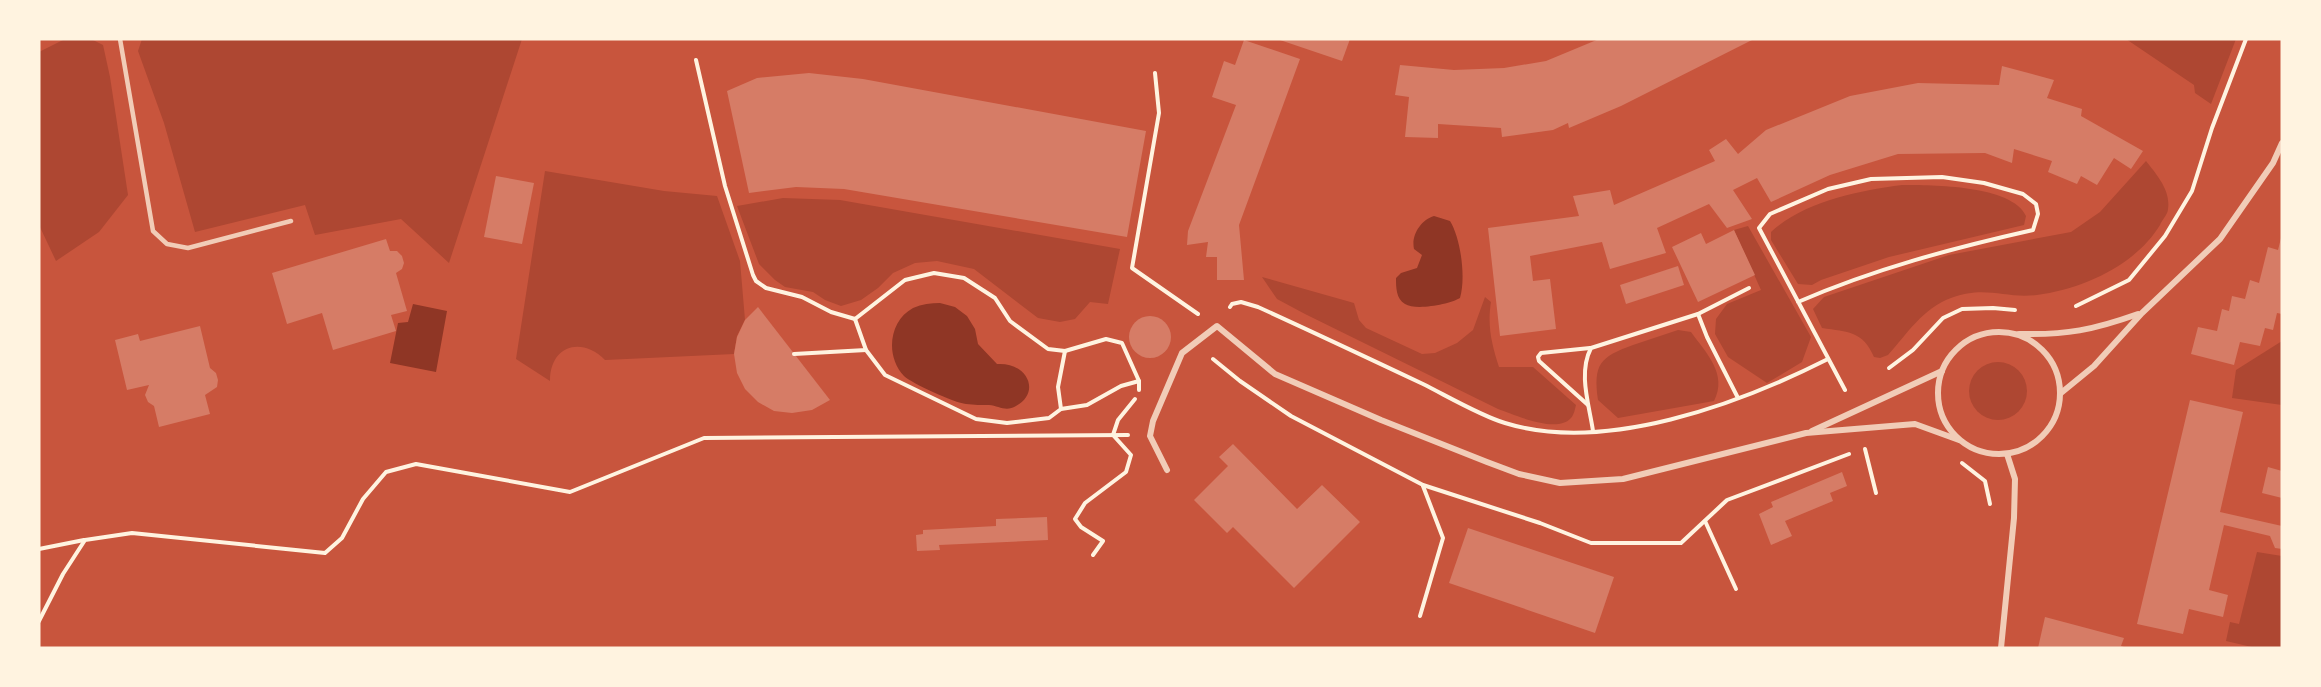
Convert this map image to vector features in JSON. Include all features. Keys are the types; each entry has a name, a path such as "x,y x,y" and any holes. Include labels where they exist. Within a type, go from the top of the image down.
{"street":[{"path":"2061,393 2094,366 2142,313 2220,239 2273,163 2282,143"},
{"path":"1959,440 1944,420 1938,395 1942,371 1948,360 1965,342 1989,333 2073,333 2108,325 2142,313"},
{"path":"1167,470 1150,436 1153,421 1182,353 1217,326 1275,374 1382,420 1519,474 1560,483 1623,479 1806,433 1915,424 1988,453 2007,454 2026,449 2040,440 2052,426 2059,411 2061,393 2059,377 2047,356 2029,340 2014,334"},
{"path":"1806,433 1942,371"},
{"path":"2001,648 2014,518 2015,479 2007,454"}],"lane":[{"path":"120,39 153,231 158,237 167,244 188,248 291,221"}],"path":[{"path":"2073,307 2128,280 2166,236 2192,191 2212,128 2246,39"},
{"path":"696,60 724,186 756,282 766,288 802,297 831,312 855,319"},
{"path":"1155,73 1159,113 1132,268 1217,326 1232,304 1241,302 1258,307 1504,423 1557,434 1611,431 1701,412 1780,383 1828,359"},
{"path":"1798,302 1839,285 1934,254 2033,230 2038,214 2036,204 2023,194 1984,183 1942,177 1871,179 1828,189 1770,214 1759,228 1828,359 1846,393 1854,389"},
{"path":"855,319 905,280 934,273 964,278 995,298 1010,321 1048,349 1065,351 1106,339 1122,344 1139,381 1139,393 1118,420 1113,435"},
{"path":"1590,406 1539,361 1538,357 1541,353 1591,348 1698,314 1749,288"},
{"path":"1887,370 1913,350 1943,318 1962,309 2020,310"},
{"path":"1698,314 1738,398"},
{"path":"855,319 866,350 885,375 976,419 1007,423 1049,418 1061,409 1087,405 1121,386 1139,381"},
{"path":"1591,348 1585,360 1585,380 1593,431"},
{"path":"794,354 866,350"},
{"path":"1061,409 1058,387 1065,351"},
{"path":"39,549 132,533 326,554 342,538 363,499 386,472 416,464 570,492 704,438 1113,435 1131,455 1126,472 1085,504 1075,519 1081,527 1103,541 1093,555"},
{"path":"1865,448 1876,493"},
{"path":"1420,616 1443,538 1423,485"},
{"path":"1705,520 1736,589"},
{"path":"39,621 63,574 85,540"}],"shaded area":[{"path":"65,39 91,39 103,45 128,195 99,232 56,261 39,225 39,52"},
{"path":"142,39 522,39 449,263 401,219 315,235 305,205 195,232 164,123 138,51"},
{"path":"2126,39 2236,39 2211,104 2195,93 2194,85"},
{"path":"2146,161 2165,189 2168,202 2167,213 2149,240 2137,252 2106,273 2072,287 2037,295 1985,292 1963,294 1951,298 1932,308 1888,355 1880,358 1874,357 1870,348 1860,337 1822,328 1813,309 1824,297 1949,255 2071,232 2100,212"},
{"path":"545,171 664,191 717,196 740,261 745,320 737,336 734,354 605,360 586,348 568,348 555,360 551,369 550,381 516,359"},
{"path":"1902,185 1970,189 2005,198 2018,206 2026,216 2024,225 1889,257 1812,285 1798,284 1771,240 1771,232 1800,212 1816,205 1850,194"},
{"path":"783,198 840,200 1120,249 1108,304 1090,302 1075,319 1060,322 1038,318 974,269 937,261 915,263 893,273 861,300 841,306 813,292 785,287 759,264 737,206"},
{"path":"1434,216 1450,221 1457,238 1463,280 1460,298 1433,306 1410,306 1402,302 1398,296 1396,278 1401,273 1417,268 1422,255 1414,249 1414,238 1425,221"},
{"path":"1748,226 1811,337 1802,362 1767,383 1728,357 1715,334 1716,319 1727,304 1761,290 1734,230"},
{"path":"1262,277 1354,303 1359,320 1366,328 1422,354 1435,353 1457,343 1473,330 1485,297 1491,302 1491,335 1499,367 1533,367 1576,405 1574,414 1565,422 1546,424 1498,409 1277,299"},
{"path":"940,303 955,307 967,316 975,329 978,344 997,364 1017,368 1023,373 1029,386 1024,400 1009,409 966,404 934,392 904,376 894,359 892,349 892,339 899,321 913,308"},
{"path":"413,304 447,311 436,372 390,363 398,323 408,322"},
{"path":"1678,330 1691,332 1709,356 1717,373 1718,382 1718,391 1714,401 1618,418 1598,400 1597,378 1601,364 1606,358 1622,349"},
{"path":"2282,341 2282,405 2232,398 2236,370"},
{"path":"1992,362 2004,362 2019,370 2027,385 2027,397 2019,412 2004,420 1992,420 1977,412 1969,397 1969,385 1977,370"},
{"path":"2257,552 2282,556 2282,648 2256,648 2226,641 2230,622 2239,624"}],"building":[{"path":"1277,39 1350,39 1342,61"},
{"path":"1599,39 1754,39 1621,106 1569,128 1568,123 1553,130 1502,137 1501,128 1438,124 1438,138 1405,137 1409,97 1395,95 1400,65 1454,70 1504,68 1546,61"},
{"path":"1244,40 1300,59 1239,225 1244,280 1217,280 1217,257 1206,257 1208,242 1187,245 1188,231 1236,105 1212,97 1224,61 1235,65"},
{"path":"2002,66 2054,80 2047,98 2082,109 2081,116 2143,151 2131,169 2114,158 2097,185 2081,176 2077,184 2048,172 2052,161 2014,149 2012,163 1985,153 1898,154 1830,175 1771,202 1757,178 1733,190 1752,219 1727,228 1709,204 1657,228 1666,253 1610,269 1602,242 1530,256 1533,281 1550,279 1556,329 1500,336 1488,228 1579,216 1573,196 1610,190 1614,205 1715,161 1709,150 1726,139 1738,154 1766,130 1850,96 1918,83 1999,85"},
{"path":"809,73 863,79 1146,131 1127,237 844,189 796,187 749,193 727,91 757,78"},
{"path":"496,176 534,183 522,244 484,237"},
{"path":"1734,230 1755,275 1698,302 1672,247 1701,233 1706,244"},
{"path":"2281,238 2282,314 2277,313 2273,330 2265,328 2260,346 2240,342 2234,365 2191,354 2198,327 2217,331 2222,309 2229,311 2232,296 2245,299 2250,280 2259,283 2268,247 2278,250"},
{"path":"386,239 390,251 397,251 404,263 402,269 396,273 407,311 391,315 396,331 333,350 322,313 287,324 272,273"},
{"path":"1678,266 1684,285 1626,304 1620,285"},
{"path":"758,307 830,400 812,410 792,413 774,411 758,402 745,389 737,373 734,354 737,337 745,320"},
{"path":"1150,316 1158,317 1165,322 1170,329 1170,345 1165,352 1158,357 1150,358 1142,357 1135,352 1130,345 1129,337 1130,329 1135,322 1142,317"},
{"path":"200,326 210,368 216,373 218,380 217,387 205,395 210,414 159,427 154,406 148,402 145,395 149,385 127,390 115,340 138,334 140,341"},
{"path":"2190,400 2243,412 2220,512 2282,526 2282,549 2275,548 2270,536 2224,525 2209,590 2228,595 2223,617 2189,609 2183,634 2137,624"},
{"path":"1233,444 1297,509 1322,485 1360,522 1294,588 1233,527 1227,533 1194,500 1228,466 1219,457"},
{"path":"2268,467 2282,471 2282,498 2262,493"},
{"path":"1842,472 1847,486 1830,493 1833,501 1785,521 1792,536 1771,545 1759,514 1773,507 1771,502"},
{"path":"1047,517 1048,540 939,545 940,550 917,551 916,535 923,534 923,530 996,526 996,519"},
{"path":"1468,528 1614,577 1595,633 1449,583"},
{"path":"2045,617 2124,638 2121,646 2127,648 2038,648"}]}
